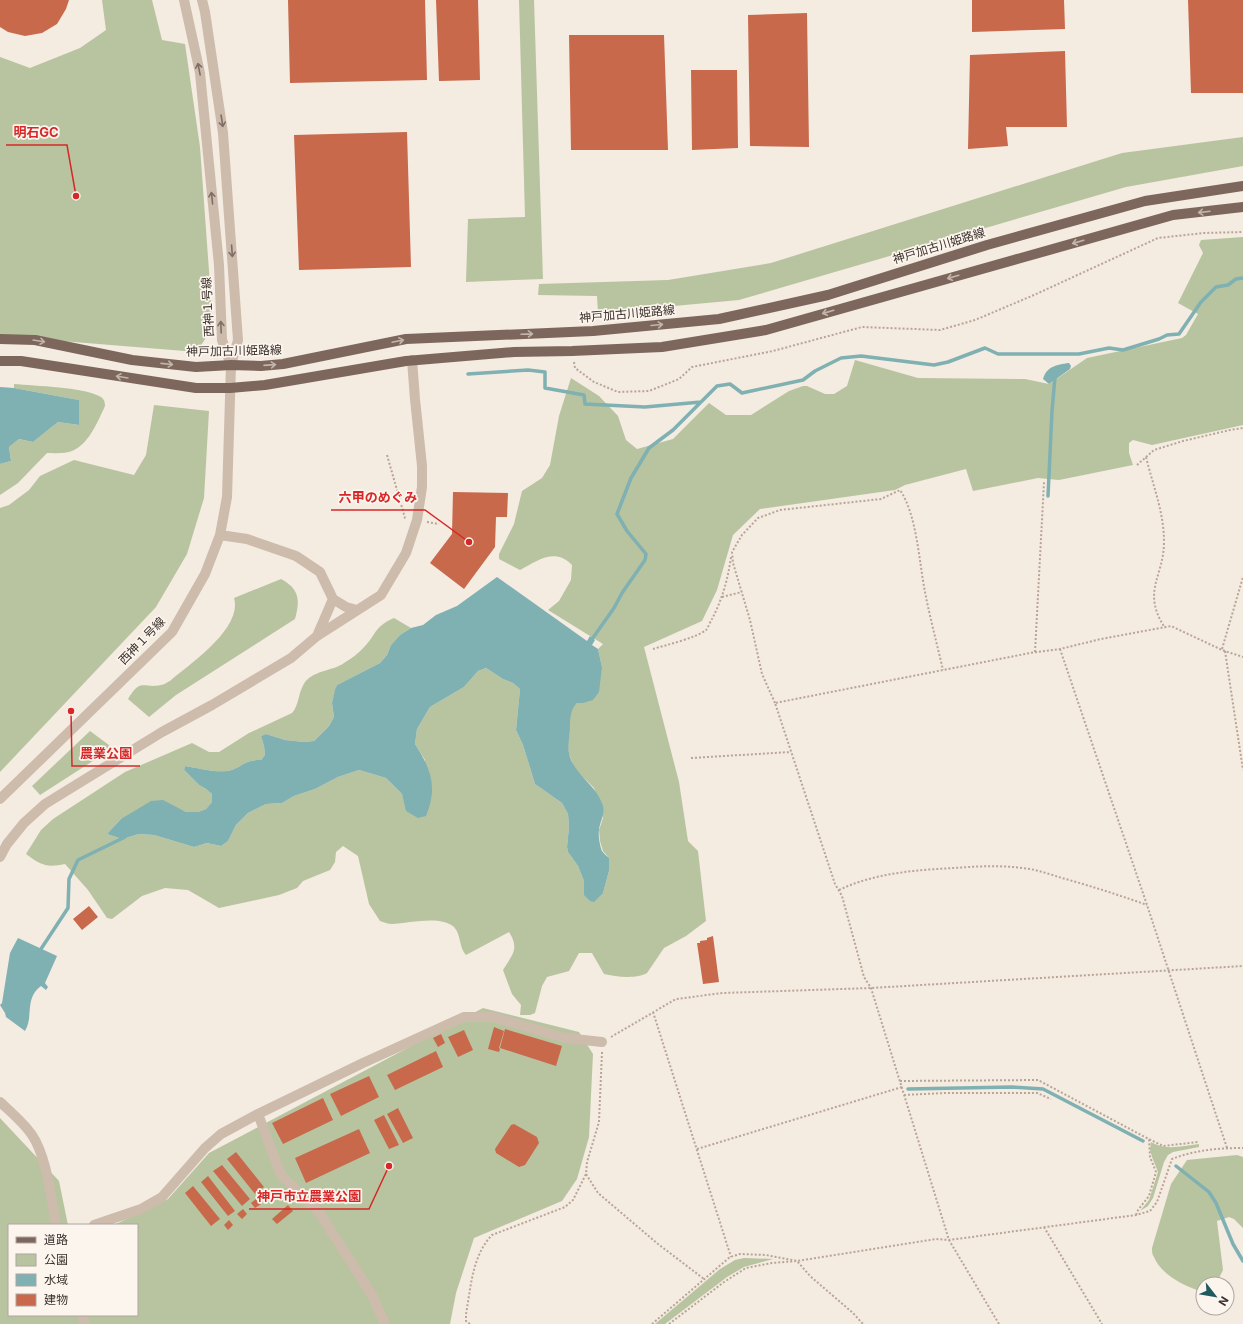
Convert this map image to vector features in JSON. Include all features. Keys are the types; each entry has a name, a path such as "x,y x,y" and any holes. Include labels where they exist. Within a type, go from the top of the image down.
{"main road":[{"name":"神戸加古川姫路線","path":"0,339 35,340 132,360 196,367 231,365 261,366 283,364 406,339 593,331 719,319 828,295 987,245 1145,201 1243,186"},
{"path":"0,361 20,361 196,388 230,388 265,385 412,360 514,352 662,347 766,330 1173,215 1243,207"}],"street":[{"name":"西神１号線","path":"0,799 172,632 205,574 220,535 227,497 231,365 222,340 219,265 200,73 184,0"},
{"path":"202,0 223,133 238,340 231,365"},
{"path":"0,857 7,844 24,823 45,804 162,732 212,705 291,658 316,636 381,595 406,553 417,520 422,487 422,466 412,360"},
{"path":"220,535 247,539 296,556 320,572 333,599 346,607 357,610"},
{"path":"316,636 333,599"},
{"path":"97,1224 142,1209 162,1197 205,1148 221,1134 258,1114 362,1063 464,1017 493,1017 565,1038 602,1042"},
{"path":"0,1102 17,1117 33,1136 43,1159 56,1224"},
{"path":"258,1114 281,1175 319,1212 372,1295 385,1324"}],"path":[{"path":"572,351 576,368 594,382 618,392 649,391 679,379 692,367 773,351 862,327 940,330 975,320 1158,238 1204,233 1243,232"},
{"path":"1137,466 1154,450 1183,441 1243,428"},
{"path":"388,455 405,518 439,524"},
{"path":"1146,457 1150,476 1162,512 1164,543 1160,568 1154,588 1154,607 1165,628"},
{"path":"1035,652 1044,482"},
{"path":"653,649 689,638 706,630 717,610 722,596 728,576 732,552 742,535 758,518 780,510 881,499 900,490 906,499 912,519 925,592 943,670"},
{"path":"732,552 732,563 750,620 762,674 775,703 835,884 842,896 864,976 871,988 949,1240 998,1324"},
{"path":"1243,577 1223,650 1243,770"},
{"path":"722,596 742,592"},
{"path":"775,703 1035,652 1060,649 1101,639 1171,626 1223,650 1243,657"},
{"path":"1060,649 1228,1148"},
{"path":"691,758 791,752"},
{"path":"838,890 852,884 900,873 932,869 1008,866 1032,869 1147,905"},
{"path":"470,1324 466,1321 466,1314 477,1259 484,1243 492,1235 565,1207 573,1200 586,1174 587,1162 599,1122 602,1042 676,999 723,994 871,988 1243,966"},
{"path":"653,1012 731,1257"},
{"path":"900,1081 1038,1080 1163,1146 1198,1142"},
{"path":"697,1149 902,1087"},
{"path":"904,1095 945,1093 1037,1093 1051,1099"},
{"path":"1136,1215 1149,1196 1156,1172 1150,1157 1149,1139"},
{"path":"669,1324 724,1282 746,1268 936,1239 949,1240 1136,1215 1150,1211 1157,1202 1172,1159 1188,1153 1228,1148 1243,1148"},
{"path":"586,1174 598,1193 658,1244 704,1279"},
{"path":"1044,1227 1102,1324"},
{"path":"652,1324 731,1257 740,1254 766,1255 797,1261 810,1276 853,1313 863,1324"}],"green space":[{"path":"102,0 152,0 162,40 185,44 200,147 213,326 197,352 0,336 0,57 30,68 80,48 106,30"},
{"path":"519,0 534,0 543,279 466,282 468,219 525,217"},
{"path":"1243,137 1243,166 1126,187 739,300 598,313 597,296 538,295 539,284 668,280 771,263 1122,153"},
{"path":"1243,237 1243,425 1152,445 1133,440 1129,443 1129,453 1133,465 1059,480 1038,478 973,491 966,469 905,485 895,490 760,509 733,535 717,590 702,621 644,647 679,782 688,841 698,851 706,921 686,936 664,948 647,973 632,977 620,977 604,974 592,953 579,953 569,971 547,977 542,986 535,1013 530,1015 520,1015 521,1005 512,994 503,970 514,952 514,943 509,932 466,955 462,949 458,933 454,927 448,923 441,921 416,921 392,924 380,921 369,904 358,856 343,846 336,852 335,862 330,870 303,881 297,888 279,895 219,908 188,890 165,888 142,896 112,919 107,918 88,890 65,864 53,866 44,865 26,854 41,830 53,819 125,772 192,743 209,752 219,752 249,733 292,713 296,707 301,690 309,678 340,666 350,659 364,648 383,624 394,618 411,628 400,635 391,645 387,655 380,663 337,685 332,703 334,717 329,726 314,741 304,742 285,740 266,734 261,736 265,755 261,760 248,762 227,771 215,771 185,766 184,770 199,785 212,794 212,802 206,809 198,812 186,812 174,807 121,819 107,834 122,839 139,834 154,835 194,847 207,843 221,846 228,841 236,825 248,813 266,804 282,803 294,796 315,789 338,777 359,770 386,778 402,794 407,811 425,760 415,744 417,729 430,707 464,687 478,671 486,668 503,679 513,683 520,689 516,730 523,745 535,784 562,803 568,814 569,827 567,847 568,852 578,866 584,881 584,895 603,893 609,871 609,858 603,851 600,841 599,830 603,818 594,788 575,769 569,754 567,742 570,733 570,715 573,707 577,703 583,703 602,667 598,649 603,644 548,610 559,601 571,580 572,565 566,560 553,556 546,557 520,570 499,559 499,554 514,524 522,491 542,478 550,465 559,416 571,378 599,396 618,416 626,440 637,449 673,439 709,403 726,415 751,415 789,391 803,386 807,386 825,394 834,394 847,386 855,360 918,378 1025,379 1049,384 1087,358 1182,338 1186,335 1198,314 1178,303 1203,253 1199,245 1201,240"},
{"path":"14,384 84,391 101,397 105,406 92,432 78,448 66,453 47,453 18,483 0,495 0,464 11,461 9,447 19,439 33,442 58,422 79,425 79,400 14,388"},
{"path":"154,405 209,411 204,498 187,554 156,607 0,772 0,508 9,505 29,490 40,476 74,460 134,475 146,455"},
{"path":"281,579 292,587 297,596 298,607 295,619 176,695 149,717 128,699 132,692 139,686 162,685 170,681 213,644 231,621 235,609 234,598"},
{"path":"90,731 113,748 40,795 32,786"},
{"path":"483,1008 579,1032 593,1054 589,1137 577,1179 562,1201 474,1238 456,1293 450,1324 0,1324 0,1118 59,1181 68,1224 8,1224 8,1316 138,1316 138,1224 116,1224 168,1199 209,1153"},
{"path":"1151,1142 1168,1147 1199,1144 1199,1147 1173,1152 1168,1155 1164,1162 1153,1198 1148,1206 1140,1211 1149,1200 1158,1172 1150,1150"},
{"path":"1237,1155 1243,1157 1243,1228 1234,1219 1229,1217 1217,1221 1223,1270 1220,1276 1195,1276 1195,1289 1168,1275 1157,1263 1152,1253 1152,1248 1171,1184 1187,1160"},
{"path":"744,1258 773,1259 744,1267 727,1277 665,1324 655,1324 720,1269 735,1260"}],"water":[{"path":"1069,363 1071,366 1070,369 1049,384 1043,379 1047,371 1053,367"},
{"path":"0,387 14,388 79,400 79,425 58,422 33,442 19,439 9,447 11,461 0,464"},
{"path":"497,577 587,641 590,636 595,640 592,645 598,649 602,667 599,692 593,700 577,703 573,709 570,718 568,747 571,760 575,767 596,792 603,806 599,838 602,851 609,858 609,871 603,893 594,902 590,901 584,895 584,881 578,866 568,852 568,814 562,803 535,784 523,745 516,730 520,689 513,683 503,679 486,668 478,671 464,687 430,707 417,729 415,744 429,770 432,787 430,806 426,816 418,818 406,811 402,794 386,778 359,770 338,777 315,789 294,796 282,803 266,804 248,813 236,825 228,841 221,846 207,843 194,847 154,835 139,834 122,839 107,834 121,819 151,801 163,800 186,812 198,812 206,809 212,802 212,794 199,785 184,770 185,766 215,771 227,771 248,762 261,760 265,755 261,736 266,734 285,740 304,742 314,741 329,726 334,717 332,703 337,685 380,663 387,655 391,645 400,635 411,628 423,625 436,615 457,606"},
{"path":"18,938 57,956 45,983 48,987 46,990 41,986 33,996 28,1025 25,1031 6,1017 0,1005 2,1003 10,953"}],"building":[{"path":"0,0 69,0 66,9 57,24 42,33 25,36 8,32 0,27"},
{"path":"288,0 425,0 427,80 290,83"},
{"path":"436,0 478,0 480,80 439,81"},
{"path":"972,0 1064,0 1065,29 972,32"},
{"path":"1188,0 1243,0 1243,93 1191,93"},
{"path":"807,13 809,147 750,146 748,15"},
{"path":"569,35 664,35 668,150 571,150"},
{"path":"1065,51 1067,127 1006,127 1008,146 968,149 970,55"},
{"path":"691,70 737,70 738,148 692,150"},
{"path":"407,132 411,267 299,270 294,135"},
{"path":"453,492 508,493 507,517 496,517 495,547 464,589 430,563 452,534"},
{"path":"89,906 98,917 82,930 73,919"},
{"path":"713,936 719,982 703,984 697,943 707,940 707,938"},
{"path":"494,1027 504,1031 499,1052 488,1049"},
{"path":"505,1029 562,1046 556,1066 500,1048"},
{"path":"464,1030 473,1050 458,1057 448,1037"},
{"path":"441,1034 445,1043 438,1047 433,1038"},
{"path":"436,1051 443,1067 395,1090 387,1075"},
{"path":"369,1076 379,1097 341,1116 330,1094"},
{"path":"323,1098 333,1120 283,1144 272,1123"},
{"path":"398,1108 413,1138 403,1143 387,1114"},
{"path":"384,1115 399,1145 389,1149 374,1120"},
{"path":"514,1124 537,1137 539,1143 525,1165 519,1167 496,1153 495,1149 511,1125"},
{"path":"359,1129 370,1153 306,1183 295,1158"},
{"path":"236,1152 264,1187 255,1194 227,1159"},
{"path":"222,1165 250,1199 242,1206 213,1171"},
{"path":"208,1176 235,1211 228,1216 201,1182"},
{"path":"193,1186 220,1219 211,1226 185,1193"},
{"path":"256,1199 261,1204 255,1208 251,1203"},
{"path":"288,1205 293,1211 277,1224 272,1219"},
{"path":"243,1209 247,1214 242,1219 237,1214"},
{"path":"229,1220 233,1225 228,1230 224,1225"}],"waterway":[{"path":"590,642 645,560 646,554 627,531 617,514 631,478 649,448 673,430 717,386 730,384 742,393 803,380 815,371 841,358 861,356 934,365 948,362 985,348 998,354 1079,354 1109,348 1123,350 1159,339 1167,335 1179,334 1201,302 1216,287 1228,285 1236,279 1243,278"},
{"path":"468,374 528,370 545,372 545,388 584,395 585,404 645,407 701,402"},
{"path":"1048,496 1055,377"},
{"path":"39,952 68,908 69,879 78,860 125,837"},
{"path":"908,1089 1012,1087 1043,1089 1143,1141"},
{"path":"1176,1166 1209,1192 1216,1203 1233,1244 1243,1261"}],"place":[{"name":"明石GC","path":"76,196"},
{"name":"六甲のめぐみ","path":"469,542"},
{"name":"農業公園","path":"71,711"},
{"name":"神戸市立農業公園","path":"389,1166"}]}
